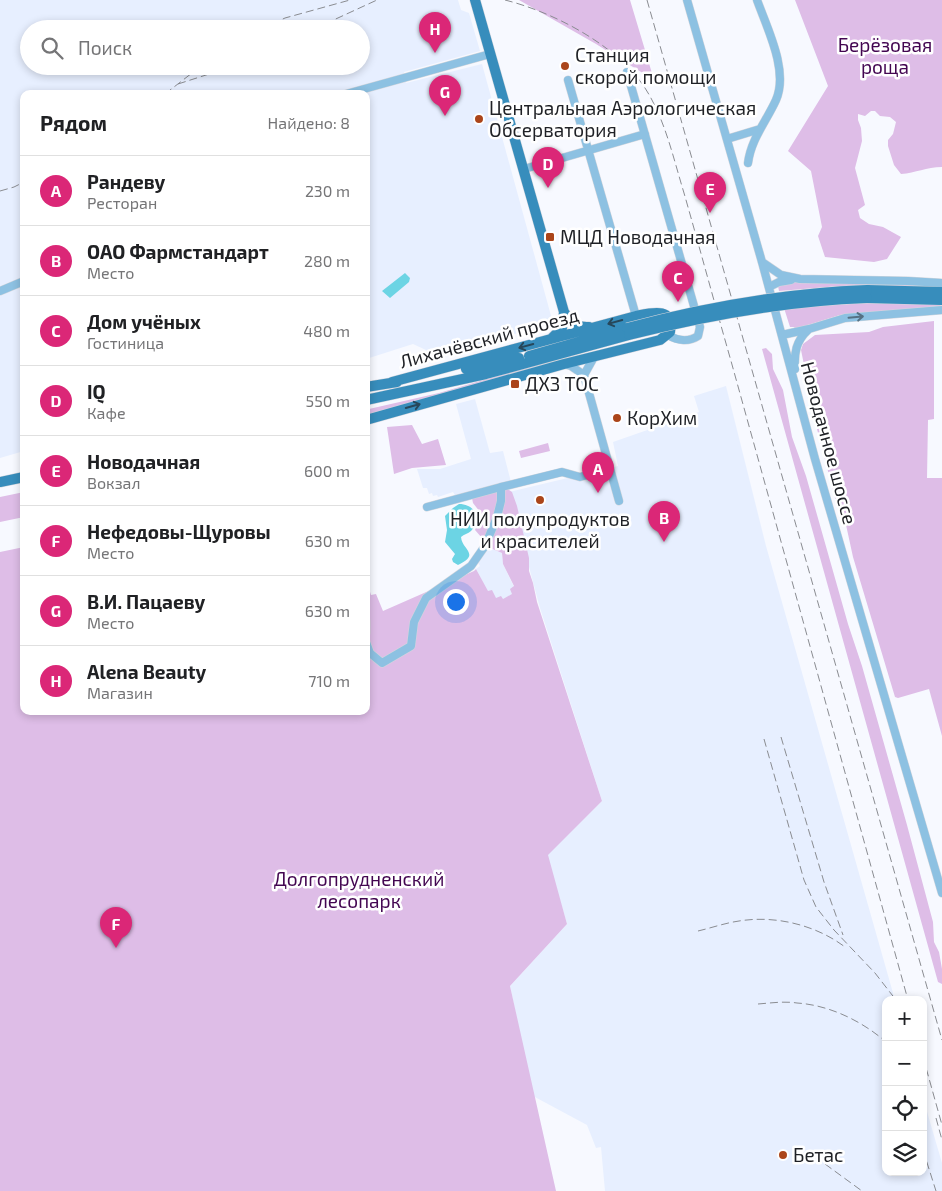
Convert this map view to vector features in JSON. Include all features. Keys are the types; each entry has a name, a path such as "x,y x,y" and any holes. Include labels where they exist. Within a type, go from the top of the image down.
{"main road":[{"path":"475,0 564,312 562,328 550,349"},
{"path":"550,349 628,332 684,314 755,300 818,292 942,300"},
{"path":"867,294 942,292"},
{"path":"564,312 575,325 580,327 596,327"},
{"name":"Лихачёвский проезд","path":"370,399 451,382 550,349 596,327 636,316 661,313 669,320 671,328 668,335"},
{"path":"370,419 564,364 660,340 668,335"},
{"name":"Лихачёвский проезд","path":"381,397 550,349"},
{"name":"Лихачёвский проезд","path":"392,382 550,349"},
{"name":"Лихачёвский проезд","path":"370,386 519,358"},
{"path":"0,482 20,478"}],"street":[{"name":"Новодачное шоссе","path":"687,0 769,287 815,459 942,894"},
{"path":"748,163 750,149 779,92 781,71 757,0"},
{"path":"360,90 490,54"},
{"path":"627,72 700,330 698,336 689,340 676,339 668,335"},
{"path":"568,80 636,316"},
{"path":"727,139 760,129"},
{"path":"524,169 645,134"},
{"path":"762,262 781,275 800,279"},
{"path":"769,287 779,282 800,279 908,280 942,283"},
{"path":"0,291 20,283"},
{"path":"782,335 845,318 942,310"},
{"path":"795,381 796,350 802,335 809,329"},
{"path":"584,375 594,356"},
{"path":"564,364 571,366 584,375 620,501"},
{"path":"427,506 562,472 580,477 610,469"},
{"path":"370,653 382,663 411,646 414,622 426,598 471,566 484,548 497,517 501,501 501,487"}],"shaded area":[{"path":"0,0 458,0 461,10 469,13 480,51 404,72 406,83 482,64 553,323 439,356 413,344 370,358 370,90 20,90 20,452 0,458"},
{"path":"726,386 766,546 894,996 882,996 882,1176 927,1176 927,1112 942,1163 942,1191 605,1191 601,1147 596,1148 587,1125 533,1096 510,986 567,924 547,855 602,801 540,608 509,492 618,466 613,442 699,412 694,396"},
{"path":"475,399 490,453 503,451 511,482 456,497 453,492 438,497 437,495 433,496 432,493 429,494 427,488 423,488 417,469 440,469 471,459 456,404"},
{"path":"485,546 502,553 503,564 514,587 513,594 503,599 496,599 488,592 476,569 480,566 476,560"}],"green space":[{"path":"519,0 630,0 654,80 596,44"},
{"name":"Берёзовая роща","path":"795,0 942,0 942,167 901,174 894,165 888,146 888,140 893,134 896,122 890,117 880,116 875,111 871,111 865,116 858,114 862,141 855,168 865,205 858,210 860,218 869,224 883,227 901,237 887,259 874,262 825,257 818,236 822,227 811,171 788,151 828,86"},
{"path":"787,282 938,285 938,287 840,286 779,291 778,286"},
{"path":"867,303 941,306 840,315 795,329 790,327 784,308"},
{"path":"934,321 934,419 928,420 927,478 942,478 942,736 929,689 898,698 895,697 853,557 843,511 835,498 817,429 801,350 803,344 815,335 869,332 883,327"},
{"path":"766,348 772,354 773,369 783,390 792,437 806,476 907,825 933,922 934,942 939,952 942,969 942,984 938,982 762,349"},
{"path":"559,358 561,360 370,414 370,409 439,393"},
{"path":"412,425 422,444 438,439 446,465 412,468 394,474 387,427"},
{"path":"548,443 550,451 521,458 519,451"},
{"name":"Долгопрудненский лесопарк","path":"506,488 512,492 529,558 529,571 537,602 602,801 548,855 567,924 510,986 556,1191 0,1191 0,552 20,548 20,715 370,715 370,592 371,595 376,594 383,611 476,569 488,591 492,590 496,598 501,596 503,599 512,594 510,589 514,586 503,564 502,553 483,545 482,538 475,530 480,518 480,512 473,503 472,498"},
{"path":"20,493 20,518 0,522 0,497"}],"water":[{"path":"405,273 410,278 409,282 390,298 382,291"},
{"path":"459,504 473,509 477,517 475,526 471,531 461,537 469,555 465,561 458,565 453,562 452,559 455,554 445,542 447,530 445,516"}],"railway":[{"path":"281,20 350,0"},
{"path":"334,20 377,0"},
{"path":"505,0 524,5 563,22 601,44 633,72 645,88 658,112 672,152 696,235 907,996"},
{"path":"647,0 942,1040"},
{"path":"170,90 189,75"},
{"path":"178,84 206,75"},
{"path":"0,191 20,184"},
{"path":"781,737 824,882 843,935"},
{"path":"764,739 804,880 816,907 893,996"},
{"path":"698,931 739,921 767,919 808,928 834,939 845,947"},
{"path":"758,1004 787,1002 821,1007 856,1021 885,1041"},
{"path":"927,1071 942,1125"},
{"path":"936,1118 942,1140"},
{"path":"927,1163 936,1191"},
{"path":"825,1164 862,1191"}],"place":[{"name":"Alena Beauty","path":"435,53"},
{"name":"Станция скорой помощи","path":"565,66"},
{"name":"В.И. Пацаеву","path":"445,116"},
{"name":"Центральная Аэрологическая Обсерватория","path":"479,119"},
{"name":"IQ","path":"548,188"},
{"name":"Новодачная","path":"710,213"},
{"name":"МЦД Новодачная","path":"550,237"},
{"name":"Дом учёных","path":"678,302"},
{"name":"ДХЗ ТОС","path":"515,384"},
{"name":"КорХим","path":"617,418"},
{"name":"Рандеву","path":"598,493"},
{"name":"НИИ полупродуктов и красителей","path":"540,500"},
{"name":"ОАО Фармстандарт","path":"664,542"},
{"name":"Нефедовы-Щуровы","path":"116,948"},
{"name":"Бетас","path":"783,1155"}]}
